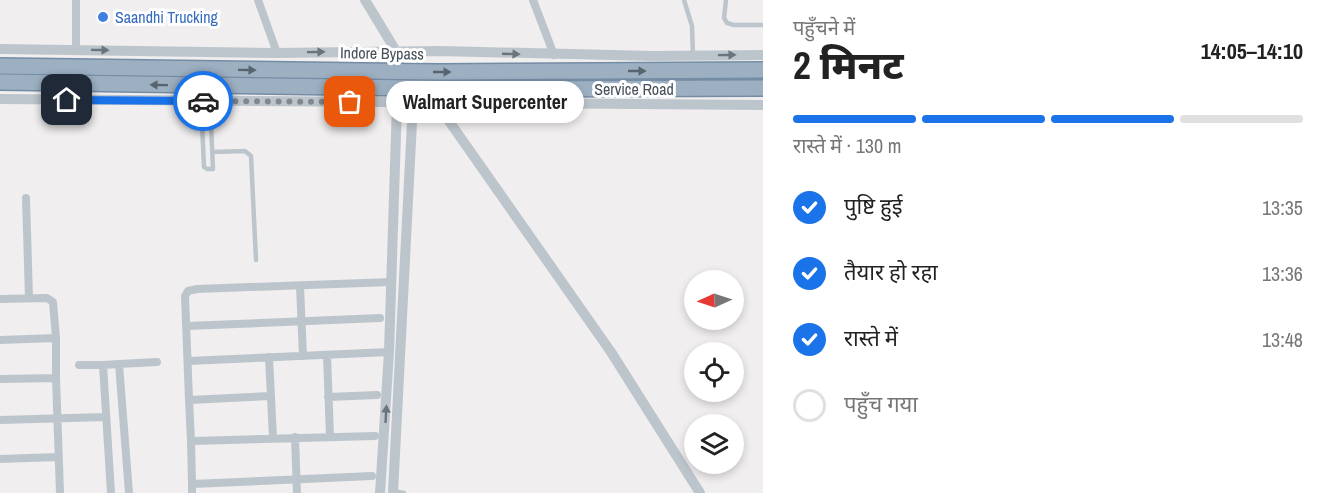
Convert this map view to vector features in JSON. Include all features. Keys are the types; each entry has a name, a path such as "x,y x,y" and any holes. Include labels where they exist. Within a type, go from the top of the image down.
{"highway":[{"name":"Indore Bypass","path":"0,66 438,72 763,70"},
{"name":"Indore Bypass","path":"0,82 483,89 763,88"}],"street":[{"path":"76,0 76,50"},
{"path":"258,0 277,53"},
{"path":"365,0 396,51"},
{"path":"533,0 554,55"},
{"path":"0,49 277,53 396,51 554,55 763,55"},
{"name":"Service Road","path":"0,99 205,106 397,103 763,105"},
{"path":"380,493 389,352 397,103"},
{"path":"397,492 413,103"},
{"path":"437,104 611,352 700,493"},
{"path":"26,198 29,298"},
{"path":"372,476 297,479 192,488 185,296 188,291 197,289 391,282"},
{"path":"300,286 303,356"},
{"path":"0,299 50,299 53,302 60,493"},
{"path":"187,326 380,318"},
{"path":"0,339 56,338"},
{"path":"188,361 389,352"},
{"path":"327,355 330,436"},
{"path":"268,357 273,438"},
{"path":"79,365 158,362"},
{"path":"119,364 129,493"},
{"path":"103,365 111,493"},
{"path":"0,379 56,378"},
{"path":"328,397 377,395"},
{"path":"189,400 271,396"},
{"path":"0,420 106,417"},
{"path":"190,441 375,436"},
{"path":"295,437 297,493"},
{"path":"0,459 58,457"}],"lane":[{"path":"684,0 692,26 693,56"},
{"path":"726,0 724,18 727,23 734,26 763,25"},
{"path":"202,123 204,167 207,169 214,168 211,123"},
{"path":"213,152 245,151 251,156 256,260"}],"way so far":[{"path":"203,101 350,102"}],"place":[{"name":"Saandhi Trucking","path":"103,17"},
{"name":"Walmart Supercenter","path":"350,102"}],"route":[{"path":"67,100 203,101"}]}
